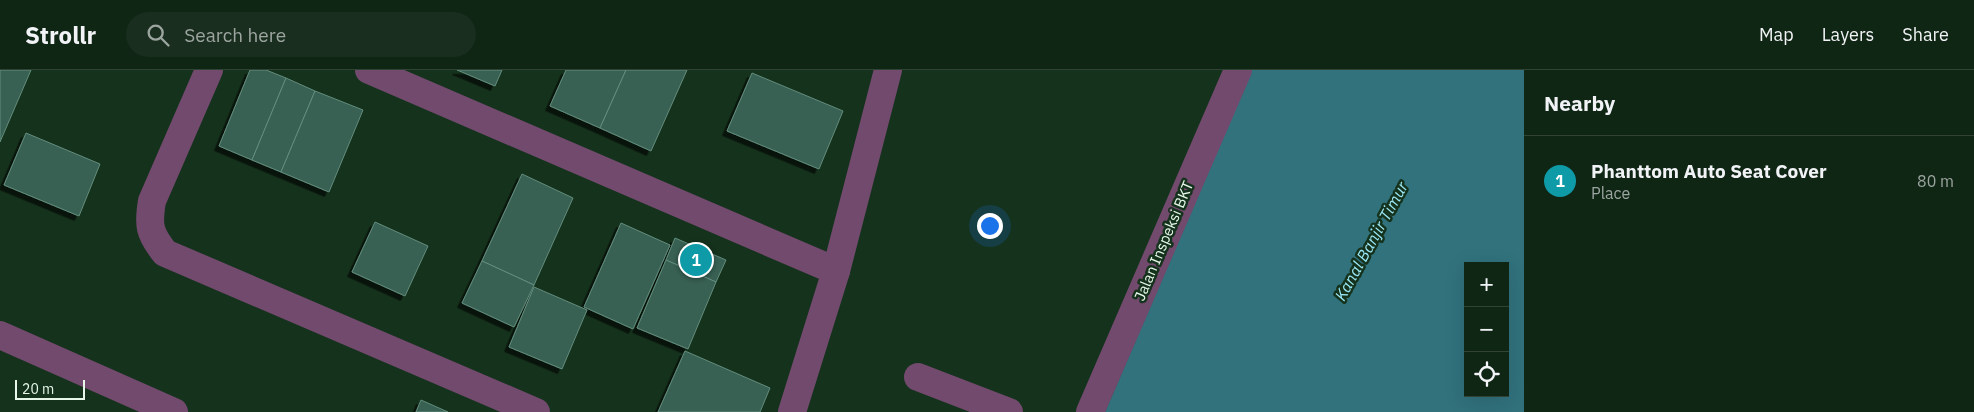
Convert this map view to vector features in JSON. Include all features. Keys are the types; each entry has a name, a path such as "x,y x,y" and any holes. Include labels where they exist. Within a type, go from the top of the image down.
{"street":[{"path":"209,70 152,201 149,222 154,239 165,253 536,412"},
{"path":"369,70 836,271"},
{"path":"792,412 836,271 888,70"},
{"name":"Jalan Inspeksi BKT","path":"1090,412 1238,70"},
{"path":"0,335 174,412"},
{"path":"918,377 1009,412"}],"water":[{"name":"Kanal Banjir Timur","path":"1252,70 1524,70 1524,412 1105,412"}],"building":[{"path":"0,70 31,70 0,142"},
{"path":"250,70 266,70 286,78 252,160 219,146"},
{"path":"457,70 502,70 495,86"},
{"path":"566,70 626,70 600,128 550,106"},
{"path":"626,70 687,70 651,151 600,128"},
{"path":"752,73 843,111 819,169 727,131"},
{"path":"286,78 315,91 281,172 252,160"},
{"path":"315,91 363,110 329,192 281,172"},
{"path":"26,133 100,164 79,216 4,185"},
{"path":"522,174 573,198 534,285 482,261"},
{"path":"375,222 428,246 405,296 352,272"},
{"path":"621,223 670,245 633,329 584,307"},
{"path":"675,238 726,260 716,282 666,260"},
{"path":"666,260 716,282 688,349 637,328"},
{"path":"482,261 534,285 514,327 462,303"},
{"path":"534,287 587,310 562,369 509,347"},
{"path":"685,351 770,388 760,412 658,412"},
{"path":"421,400 448,412 416,412"}],"place":[{"name":"Phanttom Auto Seat Cover","path":"696,260"}]}
